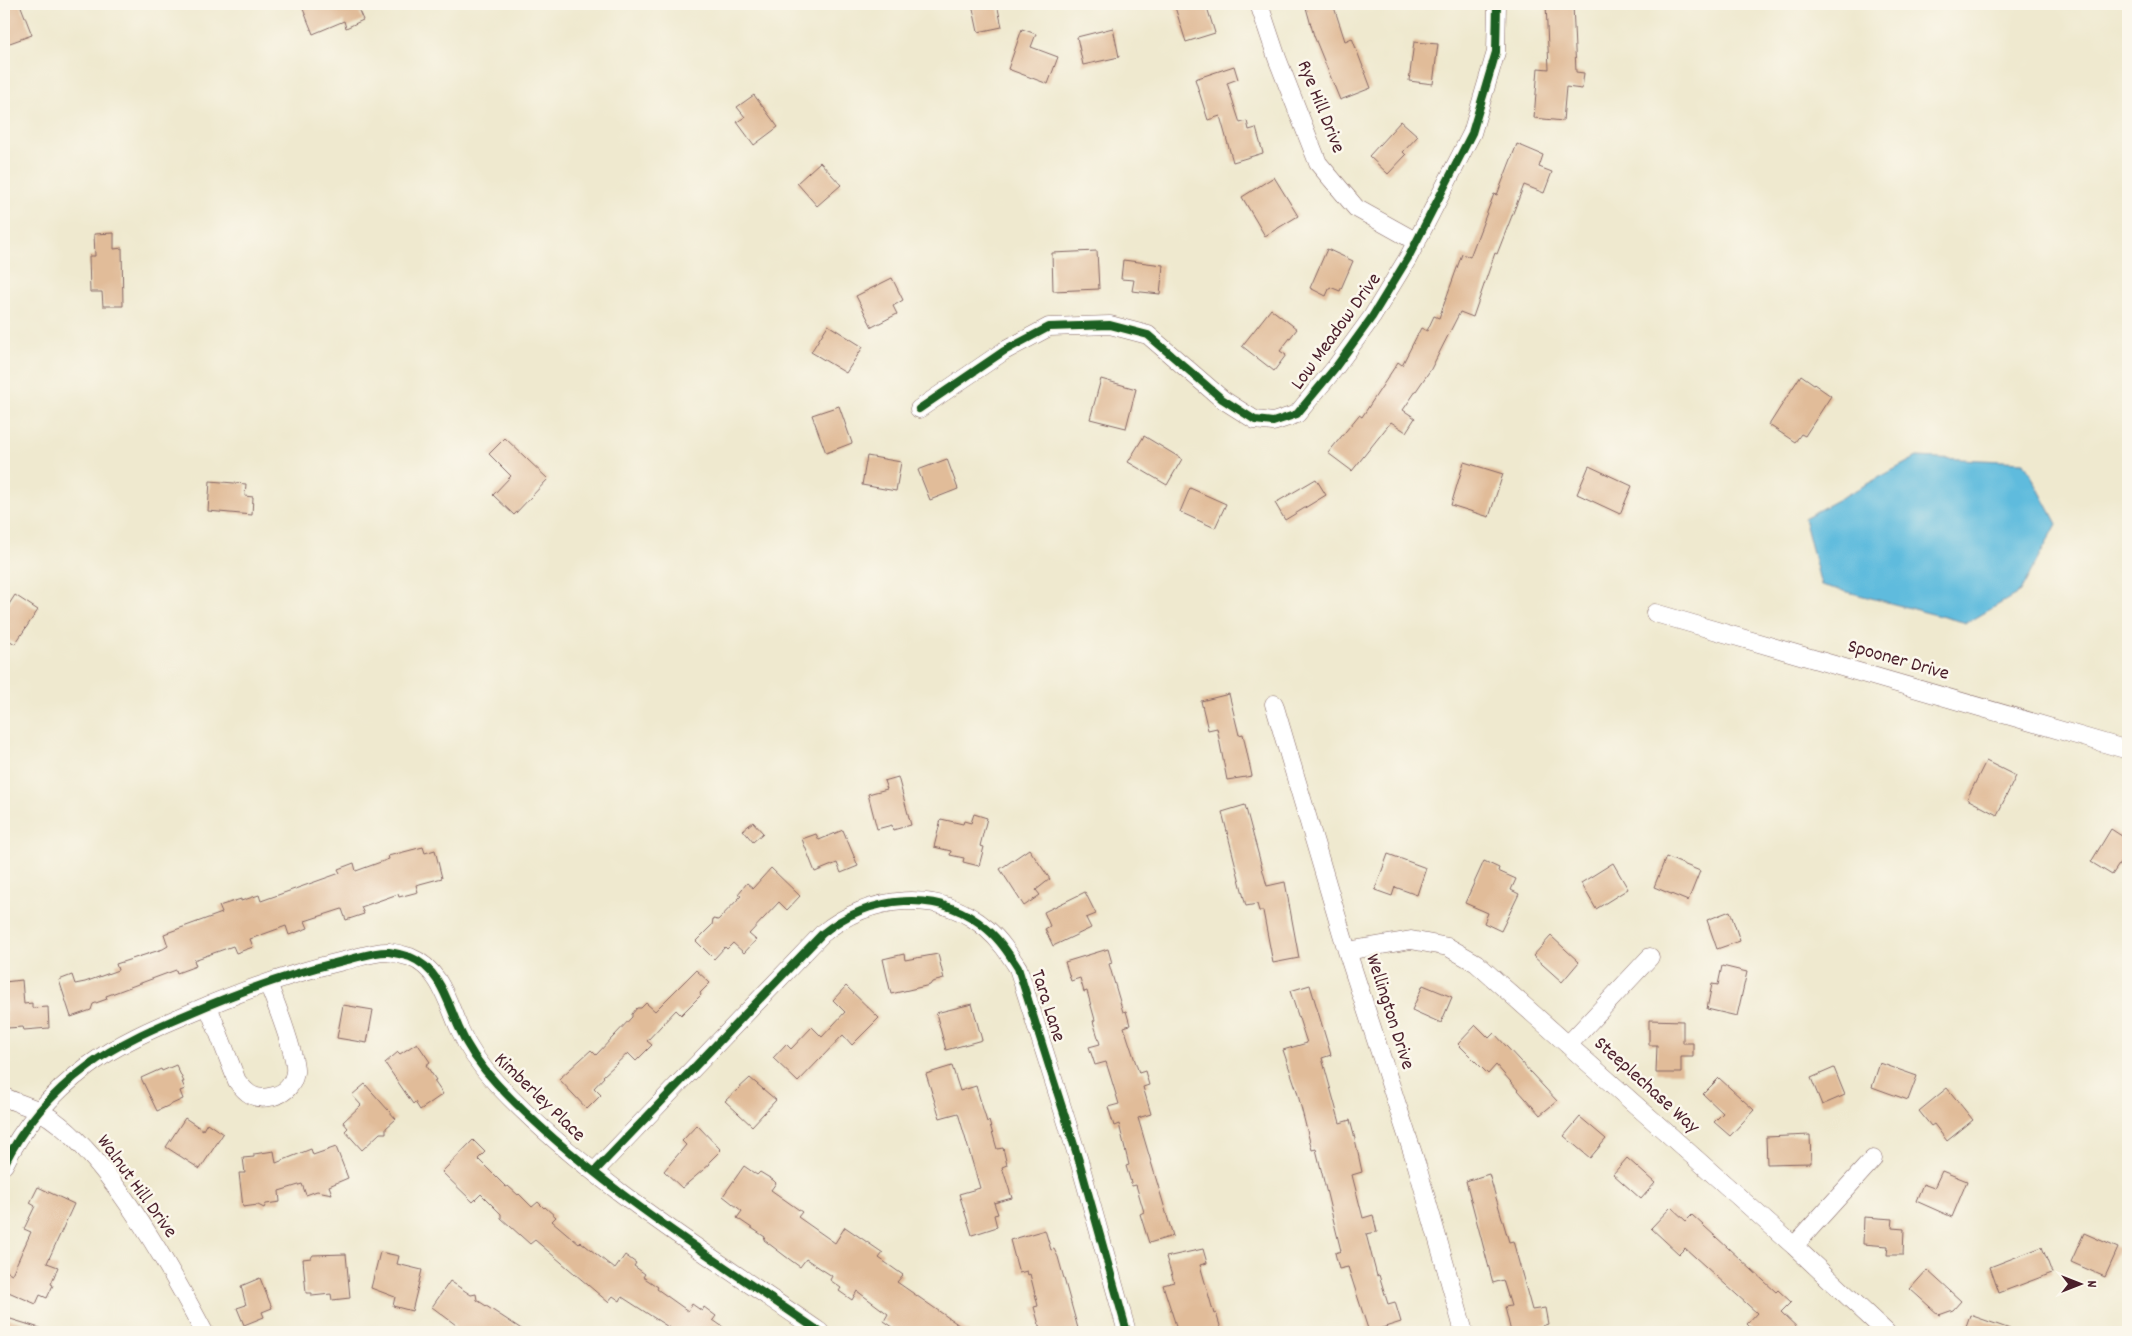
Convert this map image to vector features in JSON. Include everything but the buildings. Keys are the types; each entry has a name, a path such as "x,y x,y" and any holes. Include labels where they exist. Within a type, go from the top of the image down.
{"street":[{"name":"Rye Hill Drive","path":"1259,4 1277,58 1318,163 1356,208 1417,242"},
{"name":"Low Meadow Drive","path":"919,409 1004,351 1049,327 1110,325 1148,335 1222,398 1255,420 1273,422 1297,414 1335,368 1372,316 1417,242 1472,133 1496,52 1497,4"},
{"name":"Spooner Drive","path":"1655,613 2128,750"},
{"name":"Wellington Drive","path":"1274,704 1346,951 1417,1166 1464,1332"},
{"name":"Tara Lane","path":"594,1172 822,934 835,923 863,909 882,903 900,900 936,904 963,914 986,928 1003,945 1018,968 1080,1164 1127,1332"},
{"name":"Steeplechase Way","path":"1346,951 1411,940 1448,947 1476,963 1794,1246 1886,1332"},
{"name":"Kimberley Place","path":"4,1165 20,1135 63,1086 110,1051 166,1023 268,983 329,964 390,952 410,958 426,967 437,979 448,999 462,1034 480,1065 497,1085 539,1124 594,1172 820,1332"},
{"path":"1568,1045 1650,957"},
{"path":"208,1006 237,1081 244,1091 256,1098 277,1096 285,1092 293,1080 295,1063 268,983"},
{"name":"Walnut Hill Drive","path":"4,1097 40,1112 83,1147 108,1178 159,1254 204,1332"},
{"path":"1794,1246 1873,1159"}],"water":[{"path":"1917,457 2024,462 2057,524 2020,592 1967,623 1821,585 1804,518"}],"cycle path":[{"path":"919,409 1004,351 1049,327 1110,325 1148,335 1222,399 1255,420 1273,422 1297,414 1335,368 1372,317 1408,258 1472,133 1496,52 1497,4"},
{"path":"594,1172 822,934 841,921 861,911 882,904 904,901 926,902 948,907 968,916 992,933 1008,952 1018,968 1080,1164 1127,1332"},
{"path":"4,1165 20,1137 51,1098 88,1066 124,1043 150,1030 265,984 304,971 366,955 383,952 394,953 410,957 429,969 441,987 466,1043 475,1058 497,1084 570,1153 652,1216 820,1332"}]}
